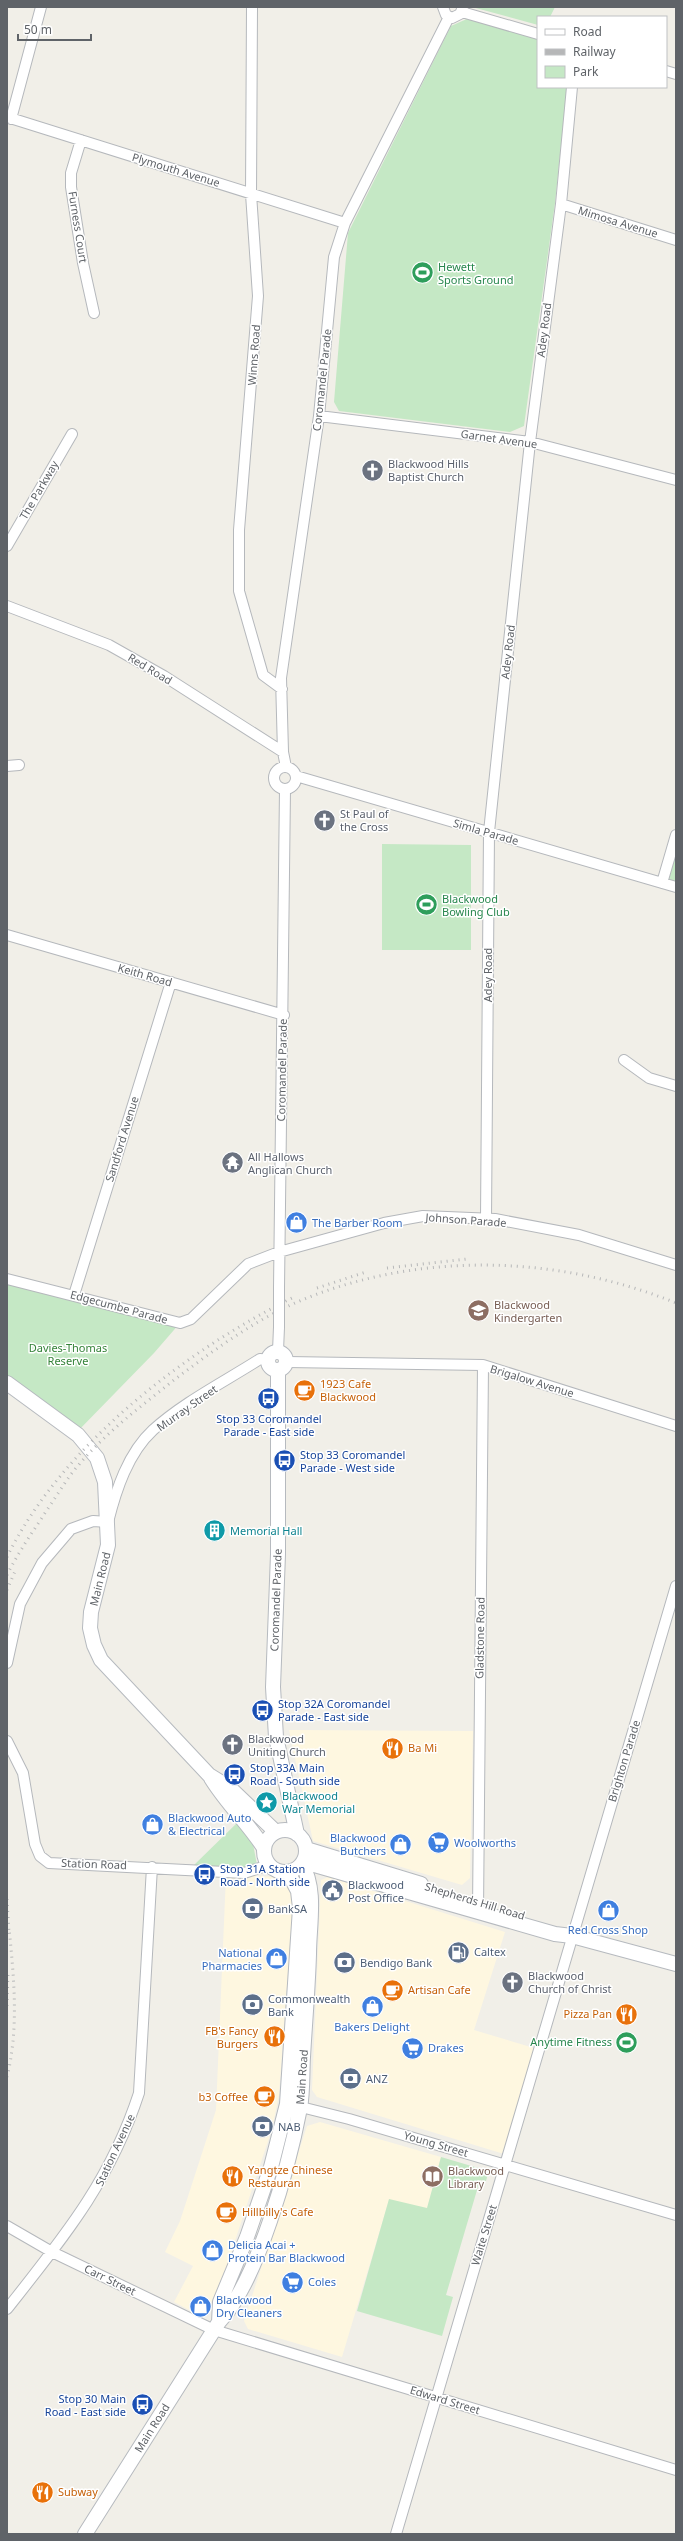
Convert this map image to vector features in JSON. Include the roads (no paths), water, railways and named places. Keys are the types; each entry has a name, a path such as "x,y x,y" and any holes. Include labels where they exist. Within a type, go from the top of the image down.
{"main road":[{"name":"Coromandel Parade","path":"278,1361 278,1548 273,1687 276,1737 297,1834"},
{"name":"Main Road","path":"7,1383 68,1427 88,1445 97,1458 105,1482 108,1522 106,1558 92,1612 90,1628 94,1645 101,1660 209,1775 222,1796 251,1826 264,1848"},
{"name":"Main Road","path":"209,1775 230,1788 276,1832"},
{"path":"276,1832 288,1830 297,1834 304,1840 304,1858 288,1872 278,1871 269,1865 264,1856 264,1848 267,1839 276,1832 291,1804"},
{"name":"Main Road","path":"85,2534 216,2326 220,2302 247,2237 294,2106 308,1975 310,1883 304,1858"},
{"name":"Shepherds Hill Road","path":"304,1858 478,1907 555,1934 572,1936 676,1964"},
{"name":"Shepherds Hill Road","path":"304,1858 335,1869 478,1907"},
{"path":"310,1883 335,1869"},
{"name":"Main Road","path":"288,1872 298,1891 300,1908 294,2106"}],"street":[{"path":"9,118 41,7"},
{"name":"Winns Road","path":"252,7 251,194 258,296 239,530 239,591 263,674 282,690"},
{"path":"442,7 444,12 449,17 455,17 462,9 537,34"},
{"name":"Coromandel Parade","path":"286,767 283,752 282,678 319,416 334,257 345,224 449,17"},
{"name":"Adey Road","path":"486,1219 488,832 530,442 561,204 572,88"},
{"name":"Plymouth Avenue","path":"9,118 345,224"},
{"name":"Furness Court","path":"81,140 71,172 71,187 94,313"},
{"name":"Mimosa Avenue","path":"561,204 676,240"},
{"name":"Garnet Avenue","path":"319,416 530,442 676,480"},
{"name":"The Parkway","path":"7,546 72,434"},
{"name":"Red Road","path":"7,606 109,645 170,680 283,752"},
{"path":"270,681 282,678"},
{"path":"7,766 19,765"},
{"path":"286,767 293,770 296,776 294,786 285,789 278,786 274,776 278,769 286,767"},
{"name":"Simla Parade","path":"296,776 676,887"},
{"name":"Coromandel Parade","path":"278,1361 284,1015 285,789"},
{"path":"662,883 676,835"},
{"name":"Keith Road","path":"7,935 284,1015"},
{"name":"Sandford Avenue","path":"74,1295 171,982"},
{"path":"624,1060 649,1078 676,1086"},
{"name":"Johnson Parade","path":"279,1252 384,1223 423,1216 486,1219 579,1236 676,1265"},
{"name":"Edgecumbe Parade","path":"7,1279 180,1323 191,1319 248,1264 279,1252"},
{"name":"Murray Street","path":"108,1522 126,1469 153,1431 176,1413 260,1359 278,1361"},
{"name":"Brigalow Avenue","path":"278,1361 483,1365 676,1426"},
{"name":"Gladstone Road","path":"478,1907 483,1365"},
{"path":"7,1663 20,1604 42,1563 71,1529 93,1521 108,1522"},
{"name":"Brighton Parade","path":"572,1936 676,1586"},
{"name":"Station Road","path":"7,1741 23,1773 35,1844 40,1856 49,1863 152,1867 244,1873 269,1865"},
{"name":"Station Avenue","path":"7,2309 52,2252 99,2185 128,2126 138,2094 152,1867"},
{"name":"Waite Street","path":"396,2534 572,1936"},
{"name":"Young Street","path":"294,2106 349,2119 676,2215"},
{"name":"Carr Street","path":"7,2226 52,2252 216,2326"},
{"name":"Edward Street","path":"216,2326 436,2397 676,2470"}],"railway":[{"path":"387,1268 467,1259"},
{"path":"7,1575 27,1541 69,1477 110,1432 174,1380 220,1347 268,1316 302,1300 347,1284 394,1273 442,1267 489,1265 537,1268 585,1275 631,1287 676,1303"},
{"path":"317,1288 366,1272"},
{"path":"7,1557 31,1516 60,1477 94,1439 131,1405 171,1373 212,1344 254,1318 296,1296"},
{"path":"7,1590 16,1569"},
{"path":"7,1899 9,1933"},
{"path":"7,2077 11,2059 14,2022 14,1984 9,1928"},
{"path":"7,2006 8,1973"}],"place":[{"name":"Hewett Sports Ground","path":"422,273"},
{"name":"Blackwood Hills Baptist Church","path":"373,470"},
{"name":"St Paul of the Cross","path":"325,820"},
{"name":"Blackwood Bowling Club","path":"427,905"},
{"name":"All Hallows Anglican Church","path":"233,1163"},
{"name":"The Barber Room","path":"297,1223"},
{"name":"Blackwood Kindergarten","path":"479,1311"},
{"name":"1923 Cafe Blackwood","path":"304,1390"},
{"name":"Stop 33 Coromandel Parade - East side","path":"269,1399"},
{"name":"Stop 33 Coromandel Parade - West side","path":"284,1461"},
{"name":"Memorial Hall","path":"215,1531"},
{"name":"Stop 32A Coromandel Parade - East side","path":"263,1710"},
{"name":"Blackwood Uniting Church","path":"232,1745"},
{"name":"Ba Mi","path":"393,1748"},
{"name":"Stop 33A Main Road - South side","path":"234,1774"},
{"name":"Blackwood War Memorial","path":"266,1802"},
{"name":"Blackwood Auto & Electrical","path":"152,1824"},
{"name":"Woolworths","path":"438,1843"},
{"name":"Blackwood Butchers","path":"401,1844"},
{"name":"Stop 31A Station Road - North side","path":"205,1875"},
{"name":"Blackwood Post Office","path":"333,1891"},
{"name":"BankSA","path":"252,1909"},
{"name":"Red Cross Shop","path":"608,1910"},
{"name":"Caltex","path":"459,1952"},
{"name":"National Pharmacies","path":"277,1959"},
{"name":"Bendigo Bank","path":"344,1963"},
{"name":"Blackwood Church of Christ","path":"512,1982"},
{"name":"Artisan Cafe","path":"393,1990"},
{"name":"Commonwealth Bank","path":"253,2005"},
{"name":"Bakers Delight","path":"372,2007"},
{"name":"Pizza Pan","path":"627,2014"},
{"name":"FB's Fancy Burgers","path":"274,2037"},
{"name":"Anytime Fitness","path":"627,2042"},
{"name":"Drakes","path":"412,2048"},
{"name":"ANZ","path":"350,2079"},
{"name":"b3 Coffee","path":"264,2097"},
{"name":"NAB","path":"263,2127"},
{"name":"Yangtze Chinese Restauran","path":"233,2176"},
{"name":"Blackwood Library","path":"432,2177"},
{"name":"Hillbilly's Cafe","path":"226,2212"},
{"name":"Delicia Acai + Protein Bar Blackwood","path":"213,2251"},
{"name":"Coles","path":"293,2282"},
{"name":"Blackwood Dry Cleaners","path":"200,2306"},
{"name":"Stop 30 Main Road - East side","path":"142,2405"},
{"name":"Subway","path":"43,2492"}],"park label":[{"name":"Davies-Thomas Reserve","path":"68,1354"}]}
